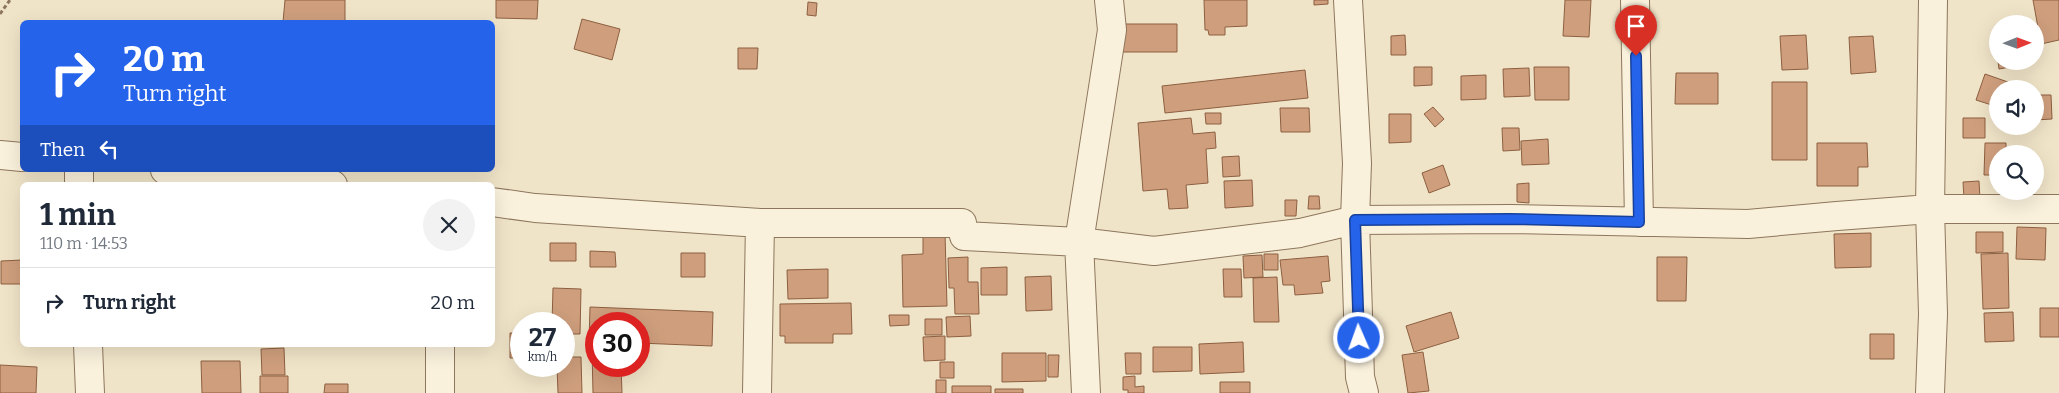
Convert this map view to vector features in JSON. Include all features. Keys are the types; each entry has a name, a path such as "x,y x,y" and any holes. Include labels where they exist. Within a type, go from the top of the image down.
{"street":[{"path":"1086,393 1079,242 1112,30 1109,0"},
{"path":"1348,0 1357,163 1355,220 1360,377 1364,393"},
{"path":"1635,0 1639,222"},
{"path":"1930,393 1933,314 1930,209 1933,0"},
{"path":"0,155 20,157"},
{"path":"188,172 300,182"},
{"path":"495,202 535,208 760,223 962,223 964,236 1079,242 1154,251 1300,233 1355,220 1510,219 1748,224 1930,209 2059,209"},
{"path":"757,393 760,223"},
{"path":"88,347 90,393"},
{"path":"440,347 440,393"}],"path":[{"path":"0,14 10,0"}],"building":[{"path":"285,0 345,0 345,20 283,20"},
{"path":"496,0 538,0 537,19 496,18"},
{"path":"1204,0 1247,0 1247,26 1225,27 1225,35 1209,35 1208,30 1205,30"},
{"path":"1314,0 1328,0 1328,4 1314,5"},
{"path":"1565,0 1591,0 1589,37 1563,36"},
{"path":"2033,0 2059,0 2059,40 2044,43 2044,15 2036,15"},
{"path":"808,2 817,3 816,16 807,15"},
{"path":"582,19 620,29 612,60 574,49"},
{"path":"1122,24 1177,24 1177,52 1122,52"},
{"path":"1405,35 1406,55 1391,55 1391,36"},
{"path":"1806,35 1808,69 1782,70 1780,36"},
{"path":"1873,36 1876,72 1851,74 1849,37"},
{"path":"738,48 758,48 757,69 738,69"},
{"path":"1414,67 1432,67 1432,85 1414,86"},
{"path":"1534,67 1569,67 1569,100 1535,100"},
{"path":"1529,68 1530,96 1504,97 1503,69"},
{"path":"1305,70 1308,98 1165,113 1162,86"},
{"path":"1676,73 1718,73 1718,104 1675,104"},
{"path":"1985,74 2002,80 1989,80 1989,104 1976,100"},
{"path":"1486,75 1486,99 1461,100 1461,76"},
{"path":"1772,82 1807,82 1807,160 1772,160"},
{"path":"2044,95 2051,95 2052,119 2044,119"},
{"path":"1433,107 1444,119 1435,127 1424,114"},
{"path":"1280,108 1309,108 1310,132 1281,132"},
{"path":"1205,113 1221,113 1221,124 1206,124"},
{"path":"1389,114 1411,114 1411,142 1389,143"},
{"path":"1191,118 1193,134 1215,132 1216,148 1206,149 1208,183 1186,185 1188,208 1169,209 1167,189 1143,191 1138,123"},
{"path":"1963,118 1985,118 1985,138 1963,138"},
{"path":"1502,128 1519,128 1520,150 1503,151"},
{"path":"1548,139 1549,164 1522,165 1521,141"},
{"path":"1817,143 1867,143 1868,167 1858,167 1858,186 1817,186"},
{"path":"1985,143 2006,143 2006,145 1989,145 1989,175 1984,175"},
{"path":"1239,156 1240,176 1223,177 1222,157"},
{"path":"1443,165 1450,185 1429,193 1422,173"},
{"path":"1252,180 1253,206 1225,208 1224,181"},
{"path":"1979,181 1980,199 1964,199 1963,182"},
{"path":"1529,183 1529,203 1517,202 1517,184"},
{"path":"1309,196 1319,196 1320,209 1308,209"},
{"path":"1285,200 1297,200 1296,216 1285,216"},
{"path":"2017,227 2046,228 2045,260 2016,259"},
{"path":"1976,232 2003,232 2003,252 1976,253"},
{"path":"923,233 945,233 947,306 903,307 902,255 923,254"},
{"path":"1871,233 1871,267 1835,268 1834,234"},
{"path":"550,243 576,243 576,261 550,261"},
{"path":"590,251 615,252 616,267 590,267"},
{"path":"681,253 705,253 705,277 681,277"},
{"path":"2008,253 2009,308 1983,309 1981,254"},
{"path":"1264,254 1278,254 1278,270 1264,270"},
{"path":"1262,255 1263,277 1244,278 1243,256"},
{"path":"1328,256 1330,281 1321,282 1323,293 1295,295 1294,285 1283,285 1280,260"},
{"path":"968,257 968,282 978,282 979,314 955,314 954,288 949,288 948,258"},
{"path":"1657,257 1687,257 1686,301 1657,301"},
{"path":"20,260 20,284 1,284 1,261"},
{"path":"1007,267 1007,295 981,295 981,268"},
{"path":"828,269 828,298 788,299 787,270"},
{"path":"1223,269 1241,269 1242,297 1224,297"},
{"path":"1051,276 1052,310 1026,311 1025,277"},
{"path":"1277,277 1279,322 1254,322 1253,278"},
{"path":"553,288 581,289 580,334 575,334 575,312 552,312"},
{"path":"851,303 852,334 833,334 833,343 785,343 785,336 780,336 780,304"},
{"path":"590,307 713,312 712,346 650,343 650,312 590,312"},
{"path":"2040,308 2059,308 2059,337 2040,337"},
{"path":"1451,312 1459,338 1414,352 1406,326"},
{"path":"2013,312 2014,341 1985,342 1984,313"},
{"path":"889,315 909,315 909,325 890,326"},
{"path":"970,316 971,336 947,337 946,317"},
{"path":"925,319 942,319 942,335 925,335"},
{"path":"1870,334 1894,334 1894,359 1870,359"},
{"path":"945,336 945,360 924,361 923,337"},
{"path":"1243,342 1244,372 1200,374 1199,344"},
{"path":"1153,347 1192,347 1192,371 1153,372"},
{"path":"284,348 285,375 262,375 261,349"},
{"path":"1423,352 1429,391 1408,393 1402,355"},
{"path":"1002,353 1046,353 1046,381 1002,382"},
{"path":"1125,353 1141,353 1141,374 1126,374"},
{"path":"1048,355 1059,355 1058,377 1048,377"},
{"path":"575,357 581,357 582,393 558,393 557,377 575,377"},
{"path":"201,361 240,361 241,393 202,393"},
{"path":"940,362 954,362 954,378 940,378"},
{"path":"0,365 37,367 36,393 0,393"},
{"path":"260,376 288,376 288,393 260,393"},
{"path":"1135,376 1135,387 1144,386 1144,393 1128,393 1128,390 1123,390 1123,377"},
{"path":"593,377 621,377 622,393 593,393"},
{"path":"936,380 946,380 946,393 936,393"},
{"path":"1220,382 1250,382 1250,393 1220,393"},
{"path":"325,384 348,384 348,393 324,393"},
{"path":"952,386 991,386 991,393 952,393"},
{"path":"995,389 1023,389 1023,393 995,393"}],"route":[{"path":"1359,338 1355,220 1510,219 1639,222 1636,56"}]}
